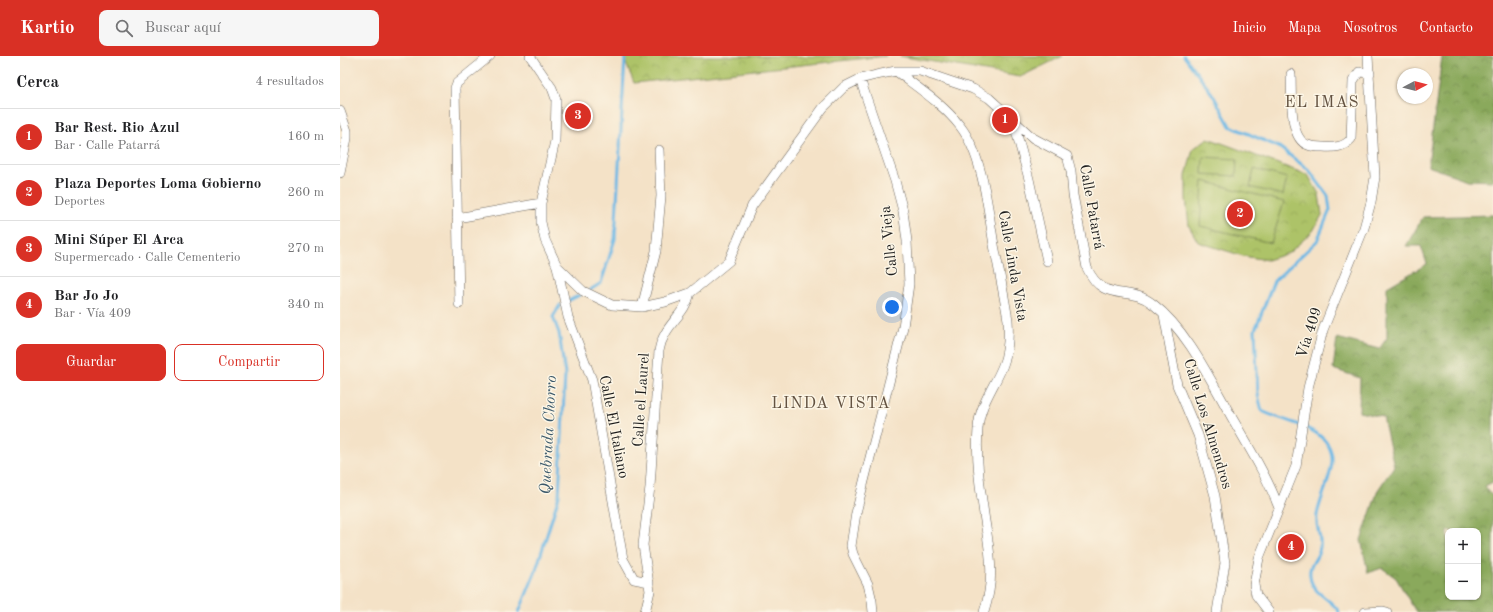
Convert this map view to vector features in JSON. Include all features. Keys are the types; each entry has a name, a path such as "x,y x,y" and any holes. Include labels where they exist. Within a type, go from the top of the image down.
{"street":[{"path":"459,304 455,88 457,83 490,56"},
{"path":"530,56 552,88 556,99 555,141 541,203 545,240 557,266"},
{"name":"Vía 409","path":"1269,612 1256,595 1254,585 1259,558 1296,466 1308,388 1323,330 1362,235 1371,202 1374,177 1368,56"},
{"name":"Calle Patarrá","path":"557,266 583,291 612,305 642,307 665,302 690,293 729,261 752,206 815,118 844,87 860,79 896,71 920,71 973,89 989,98 1033,138 1062,152 1070,162 1073,195 1087,268 1092,278 1102,288 1135,296 1153,303 1185,337 1249,447 1274,495 1279,508"},
{"name":"Calle Linda Vista","path":"896,71 946,111 961,127 972,146 988,209 1008,320 1009,336 1007,352 1000,372 984,403 979,419 978,430 978,458 983,506 992,564 992,577 984,612"},
{"path":"1291,74 1294,130 1300,139 1307,145 1337,148 1346,144 1352,139 1352,81 1359,72 1370,73"},
{"name":"Calle Vieja","path":"860,79 895,181 903,211 907,241 909,284 903,328 856,513 851,546 853,554 868,584 873,612"},
{"path":"340,111 347,131 347,138 340,173"},
{"path":"1012,119 1029,179 1047,261"},
{"path":"642,307 656,251 662,196 659,150"},
{"path":"457,218 541,203"},
{"name":"Calle El Italiano","path":"557,266 568,315 592,380 623,559 633,578 649,582"},
{"name":"Calle el Laurel","path":"645,612 650,593 643,545 650,487 659,351 661,340 665,332 686,305 690,293"},
{"name":"Calle Los Almendros","path":"1164,315 1177,386 1198,435 1215,496 1225,563 1217,612"},
{"path":"1365,612 1387,612"}],"green space":[{"path":"623,56 886,56 634,83"},
{"path":"900,56 1063,56 1020,77"},
{"path":"1442,56 1493,56 1493,181 1467,180 1428,166"},
{"path":"1208,138 1308,175 1319,194 1322,215 1313,231 1289,253 1267,260 1243,256 1198,242 1189,226 1186,199 1186,176 1193,149"},
{"path":"1203,157 1237,159 1236,176 1202,174"},
{"path":"1254,169 1287,178 1283,195 1250,187"},
{"path":"1203,181 1284,202 1271,243 1200,226"},
{"path":"1493,215 1493,482 1485,486 1493,497 1493,612 1416,612 1396,578 1382,568 1368,573 1361,540 1378,490 1394,466 1383,417 1359,412 1360,378 1333,369 1337,338 1379,349 1387,338 1387,287 1427,264 1421,246 1406,246 1423,217"}],"waterway":[{"name":"Quebrada Chorro","path":"590,290 601,283 615,239 625,56"},
{"path":"1184,56 1213,95 1230,126 1279,147 1309,170 1328,196 1330,210 1317,241 1274,281 1255,330 1258,395 1262,411 1295,423 1317,434 1325,441 1331,450 1332,462 1328,482 1320,502 1317,515 1320,547 1319,552 1311,566 1310,575 1311,581 1316,590 1333,604 1339,612"},
{"name":"Quebrada Chorro","path":"568,301 580,295"},
{"name":"Quebrada Chorro","path":"519,612 535,573 559,496 565,374 559,333 553,317 560,305"}],"place":[{"name":"Mini Súper El Arca","path":"578,116"},
{"name":"Bar Rest. Rio Azul","path":"1005,120"},
{"name":"Plaza Deportes Loma Gobierno","path":"1240,214"},
{"name":"Bar Jo Jo","path":"1291,547"}],"district":[{"name":"EL IMAS","path":"1322,103"},
{"name":"LINDA VISTA","path":"831,404"}]}
